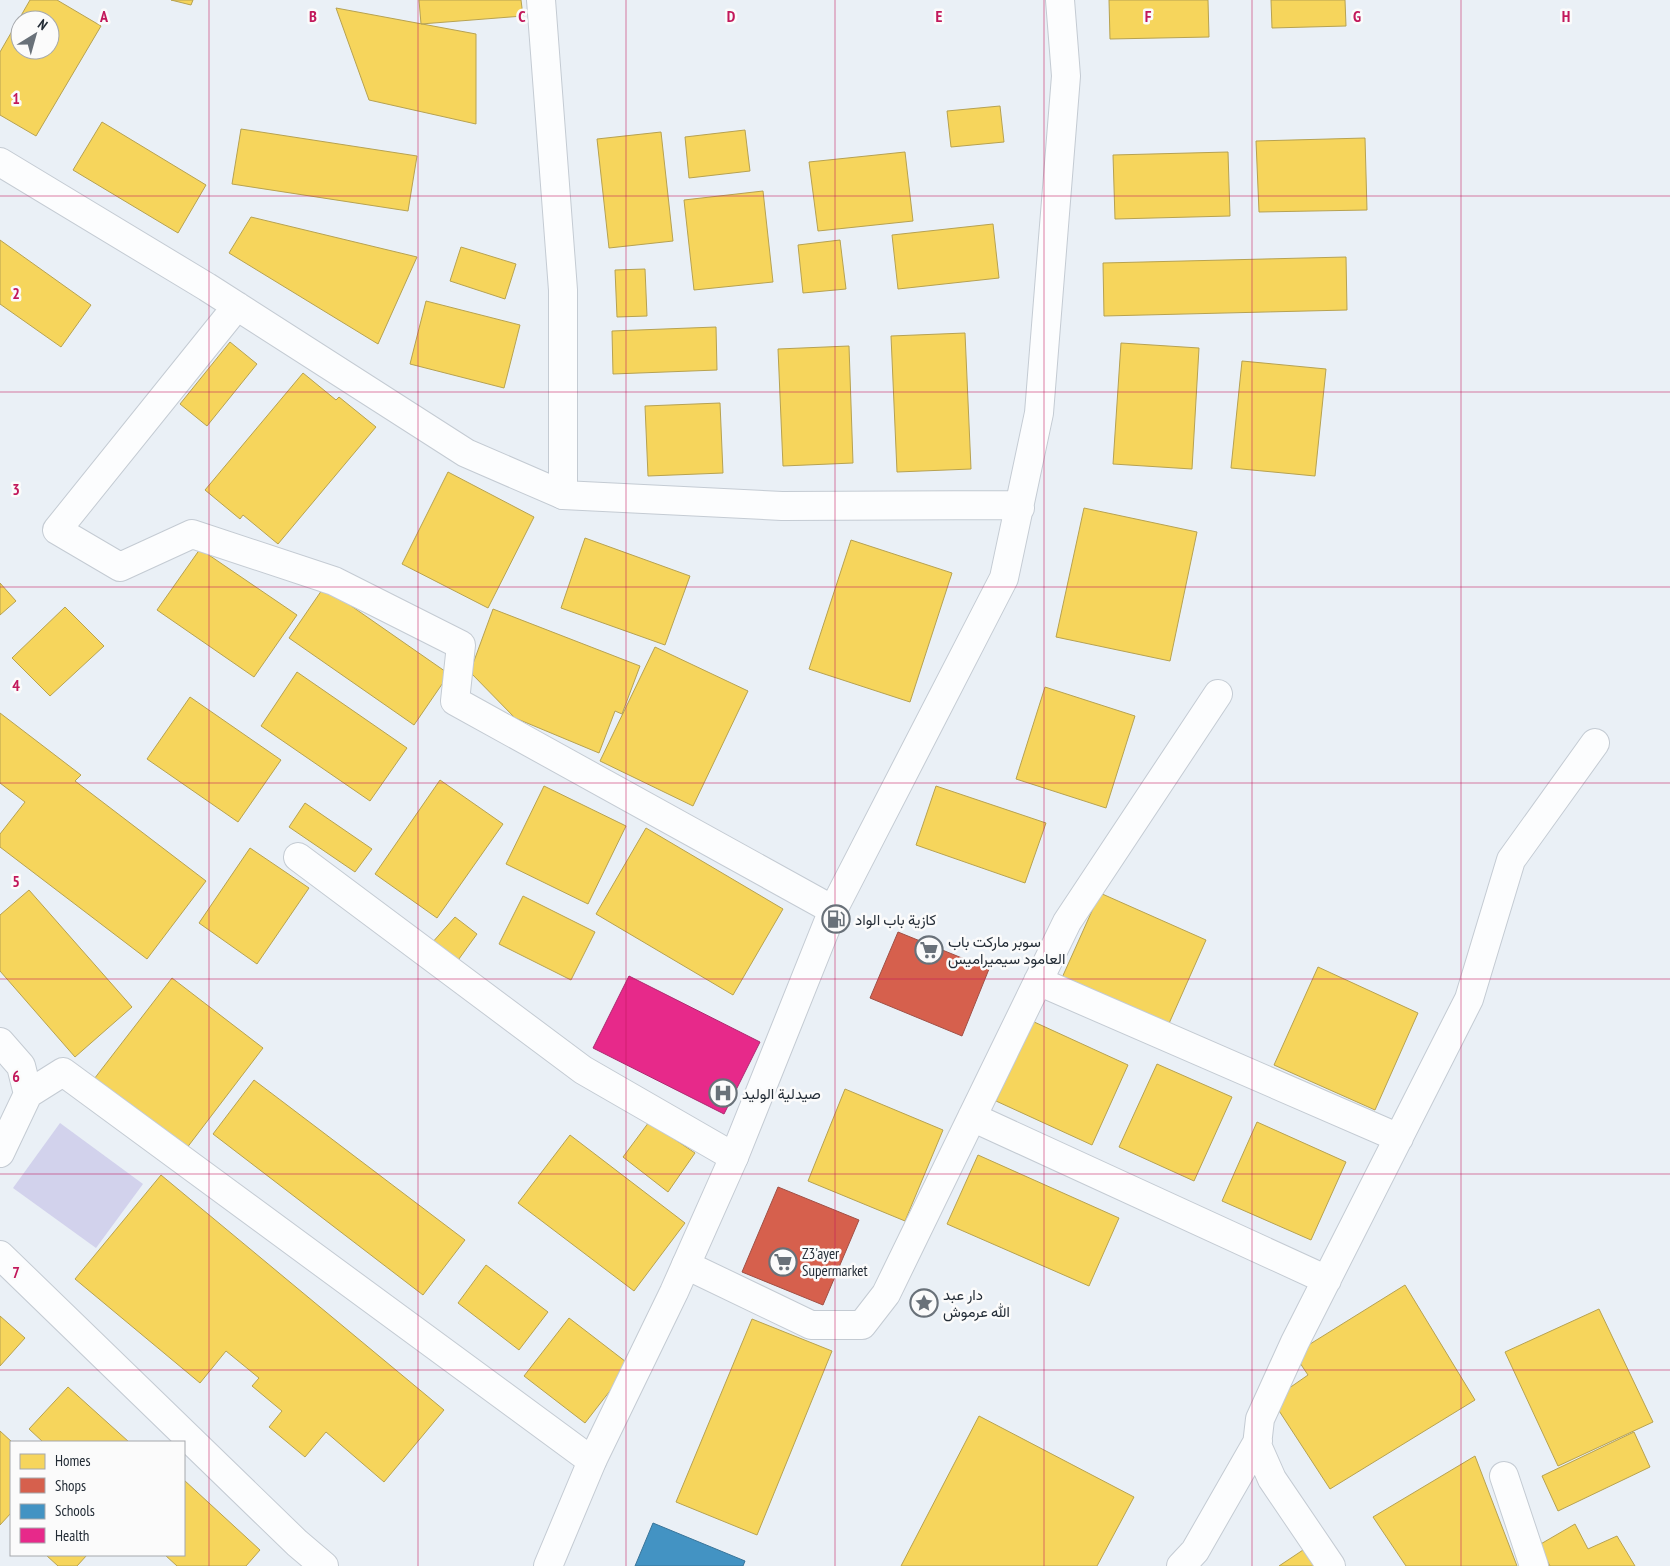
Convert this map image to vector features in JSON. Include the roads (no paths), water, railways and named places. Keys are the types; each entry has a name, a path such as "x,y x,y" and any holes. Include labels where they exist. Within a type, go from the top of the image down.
{"street":[{"path":"541,0 563,290 564,495"},
{"path":"548,1566 592,1462 686,1265 734,1157 833,910 1004,578 1039,413 1066,76 1060,0"},
{"path":"0,162 237,306 466,453 564,495 782,506 1015,505 1020,508"},
{"path":"237,306 57,530 120,567 192,534 334,581 461,645 455,701 833,910"},
{"path":"686,1265 811,1325 862,1325 886,1294 1067,922 1218,694"},
{"path":"1331,1566 1272,1479 1257,1445 1260,1419 1295,1342 1469,998 1511,860 1595,743"},
{"path":"298,857 583,1070 734,1157"},
{"path":"1038,981 1399,1138"},
{"path":"0,1042 21,1066 28,1094"},
{"path":"0,1153 28,1094 63,1072 592,1462"},
{"path":"972,1117 1327,1280"},
{"path":"0,1255 297,1543 324,1566"},
{"path":"1182,1566 1195,1552 1258,1440"},
{"path":"1504,1476 1534,1566"}],"place":[{"name":"كازية باب الواد","path":"836,919"},
{"name":"سوبر ماركت باب العامود سيميراميس","path":"929,950"},
{"name":"صيدلية الوليد","path":"723,1093"},
{"name":"Z3'ayer Supermarket","path":"783,1262"},
{"name":"دار عبد الله عرموش","path":"924,1303"}]}
